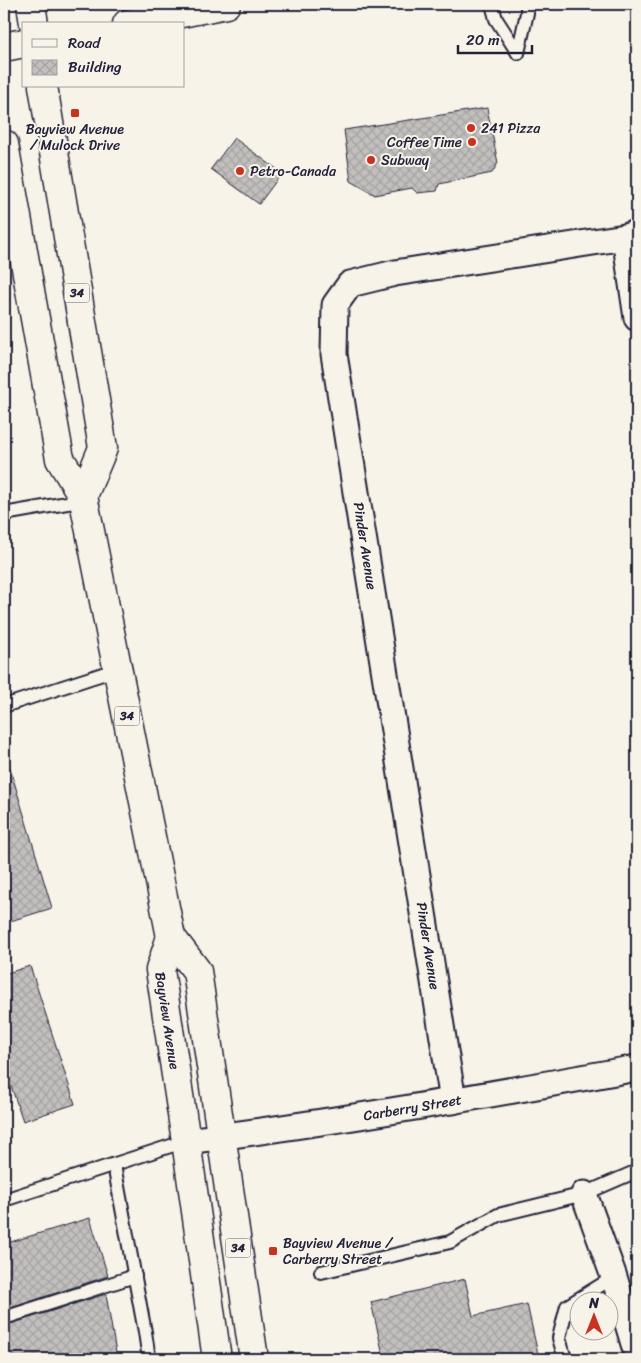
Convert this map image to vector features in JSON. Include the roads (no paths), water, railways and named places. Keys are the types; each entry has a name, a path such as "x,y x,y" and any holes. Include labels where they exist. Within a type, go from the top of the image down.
{"main road":[{"path":"31,4 34,22"},
{"path":"138,22 226,4"},
{"path":"4,47 22,43"},
{"name":"34","path":"43,88 103,448 84,498"},
{"name":"34","path":"4,144 60,458 84,498 171,937 197,971 254,1359"},
{"name":"Bayview Avenue","path":"171,937 160,970 216,1359"}],"street":[{"path":"631,235 637,318"},
{"name":"Pinder Avenue","path":"453,1101 334,354 335,305 350,284 404,272 631,235"},
{"name":"Carberry Street","path":"186,1141 261,1132 453,1101 637,1068"},
{"path":"584,1194 614,1277 637,1354"}],"lane":[{"path":"492,4 496,18 518,54 527,13 527,4"},
{"path":"4,514 84,498"},
{"path":"4,706 118,669"},
{"path":"4,1200 186,1141"},
{"path":"114,1164 149,1359"},
{"path":"321,1272 450,1242 498,1215 584,1194 637,1170"},
{"path":"4,1318 135,1276"},
{"path":"565,1359 559,1338 566,1306 614,1277"}],"place":[{"name":"Bayview Avenue / Mulock Drive","path":"75,113"},
{"name":"241 Pizza","path":"471,128"},
{"name":"Coffee Time","path":"472,142"},
{"name":"Subway","path":"371,160"},
{"name":"Petro-Canada","path":"240,171"},
{"name":"Bayview Avenue / Carberry Street","path":"273,1251"}]}
